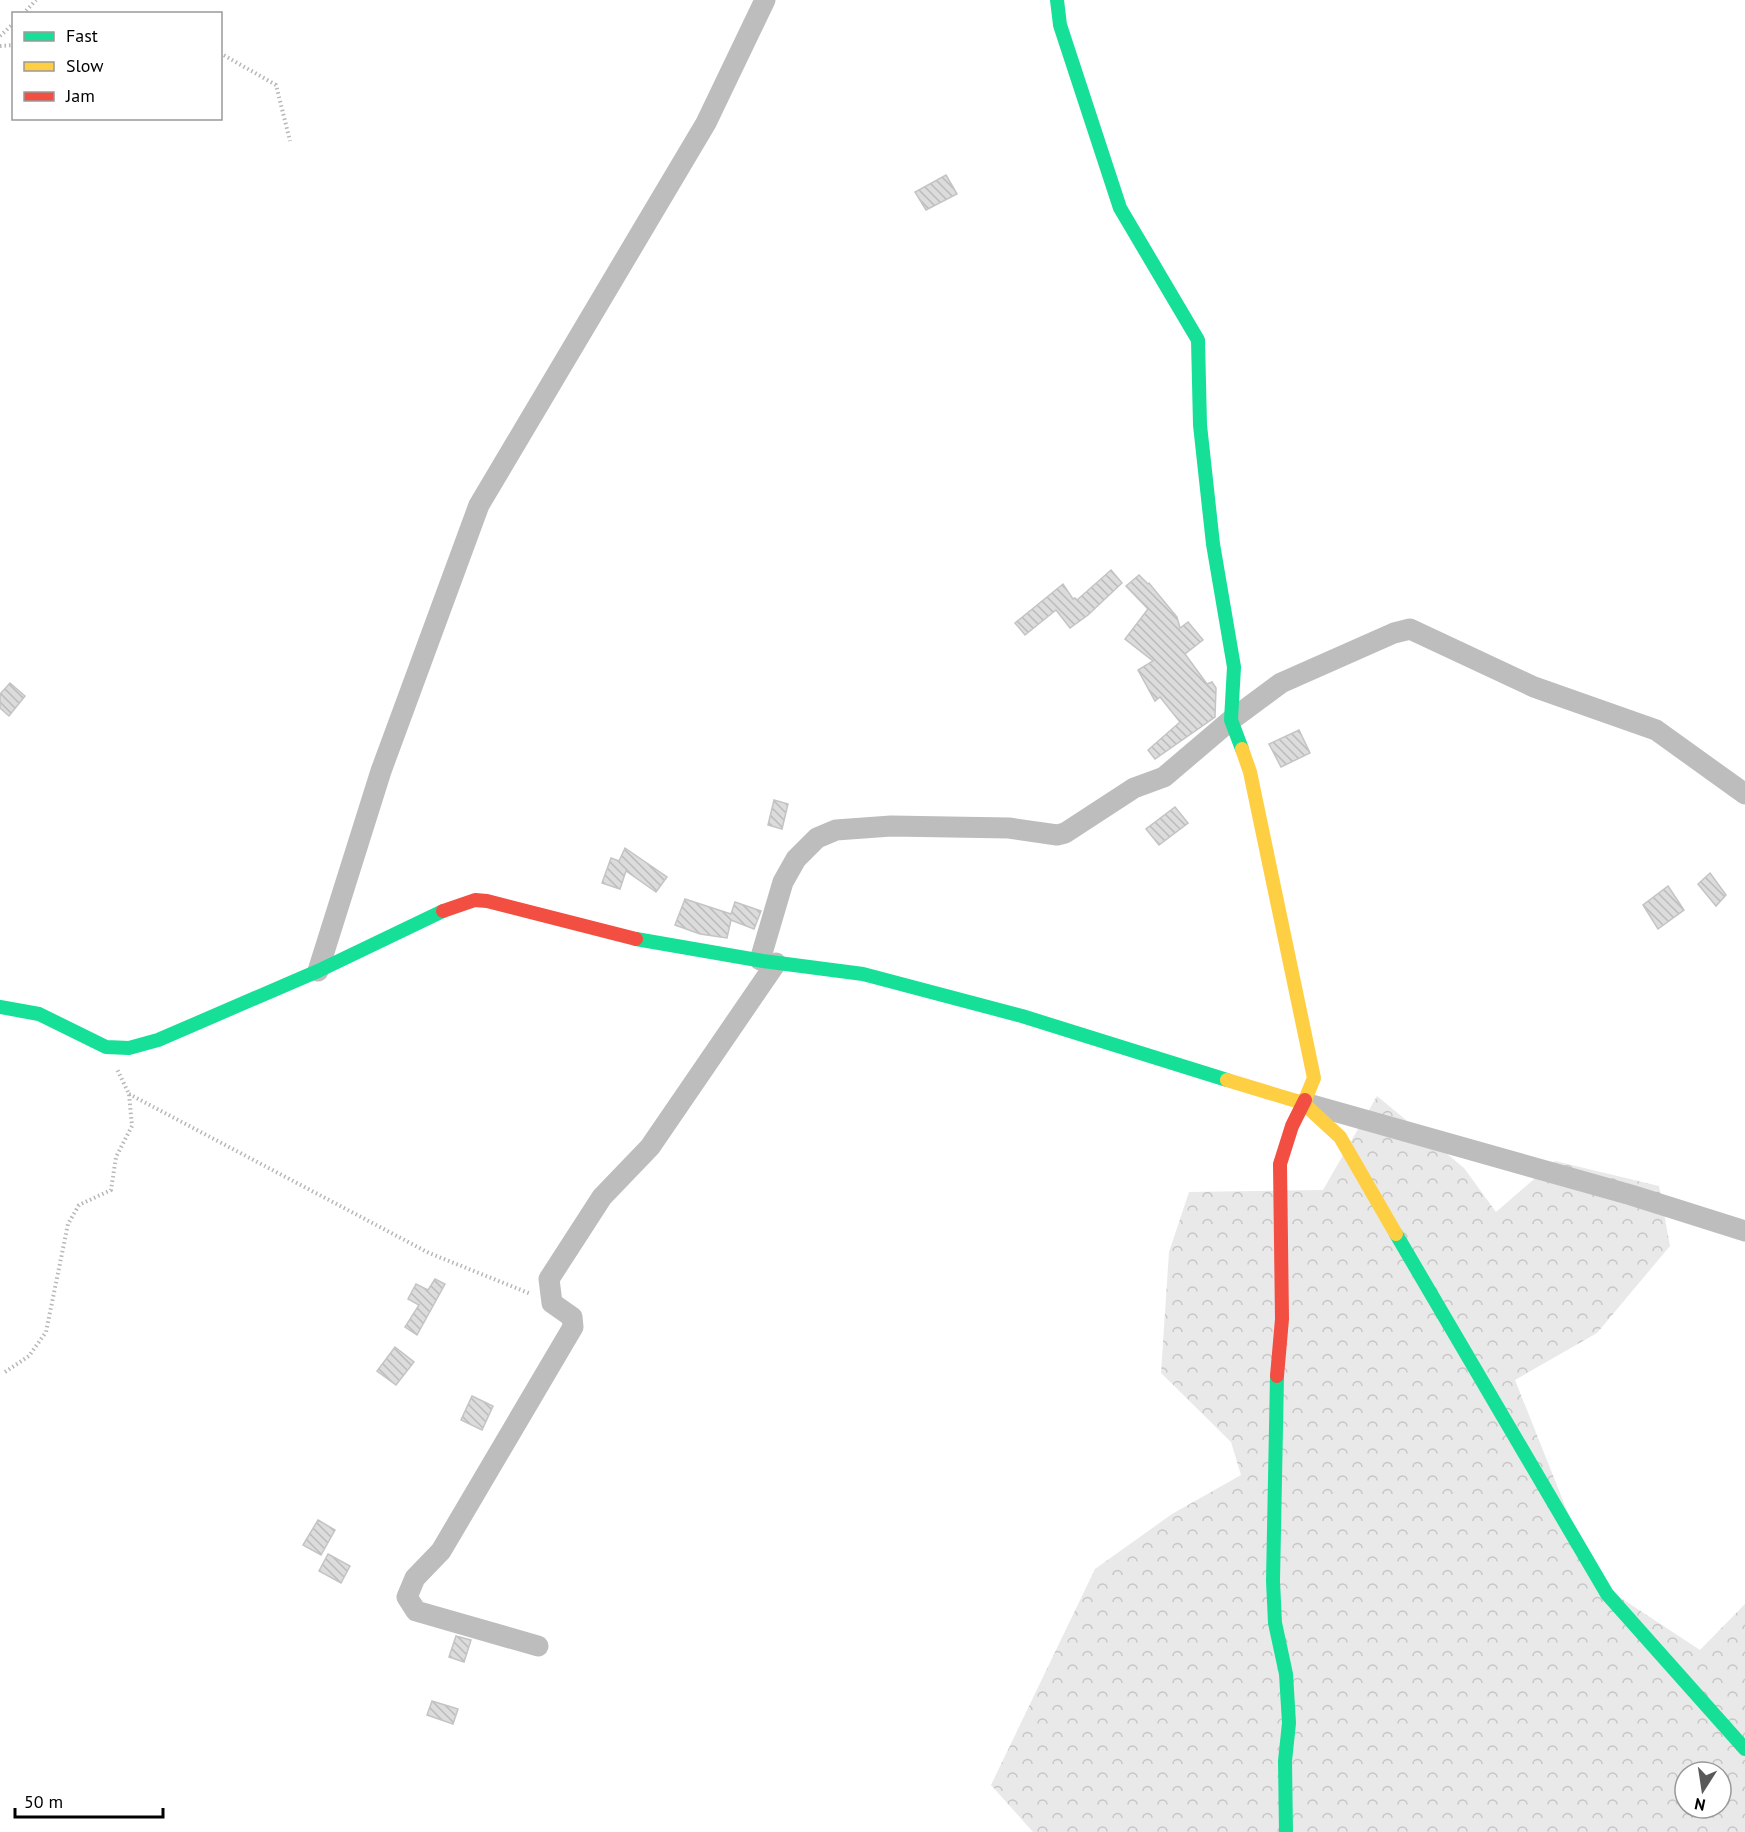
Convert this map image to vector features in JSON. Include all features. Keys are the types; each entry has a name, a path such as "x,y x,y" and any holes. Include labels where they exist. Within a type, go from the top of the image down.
{"street":[{"path":"318,971 381,771 478,505 706,123 765,0"},
{"path":"1057,0 1060,25 1120,208 1198,340 1200,425 1213,544 1234,667 1232,720 1250,772 1314,1078 1312,1090 1303,1103 1284,1144 1280,1164 1282,1319 1275,1395 1273,1581 1275,1623 1286,1674 1289,1723 1285,1761 1286,1832"},
{"path":"538,1646 416,1611 407,1597 415,1578 441,1551 573,1328 572,1317 552,1303 549,1279 602,1197 650,1147 768,962 783,882 796,859 817,838 836,830 891,826 1009,828 1057,835 1134,788 1164,777 1232,720 1281,683 1394,633 1410,629 1534,687 1656,730 1745,794"},
{"path":"0,1007 39,1014 106,1047 129,1048 158,1040 318,971 457,904 475,900 487,901 640,940 768,962 863,974 1022,1016 1303,1103 1631,1195 1745,1231"},
{"path":"1303,1103 1340,1137 1607,1594 1745,1749"}],"path":[{"path":"25,12 36,0"},
{"path":"0,36 12,25"},
{"path":"222,54 276,85 290,141"},
{"path":"5,1372 29,1356 46,1332 68,1224 79,1205 111,1190 116,1157 132,1126 129,1094 429,1253 552,1303"}],"green space":[{"path":"1377,1096 1464,1168 1496,1212 1555,1161 1659,1186 1670,1246 1597,1333 1515,1380 1595,1581 1700,1650 1745,1604 1745,1832 1033,1832 991,1785 1095,1569 1172,1514 1241,1475 1231,1442 1161,1373 1169,1252 1189,1192 1323,1190"}],"building":[{"path":"946,175 957,194 926,210 915,192"},
{"path":"1111,570 1122,583 1088,615 1070,628 1056,610 1025,635 1015,623 1063,584 1073,599 1077,600"},
{"path":"1139,575 1149,583 1177,617 1180,628 1188,622 1203,640 1185,654 1207,684 1212,682 1216,688 1215,717 1155,759 1148,750 1180,722 1160,697 1155,701 1138,670 1153,661 1125,639 1148,609 1126,586"},
{"path":"10,683 25,696 9,716 0,708 0,694"},
{"path":"1299,730 1310,753 1281,767 1269,744"},
{"path":"774,800 788,804 782,829 768,825"},
{"path":"1175,807 1188,823 1159,845 1146,829"},
{"path":"625,848 667,877 656,892 626,871 620,889 602,883 611,858 619,861"},
{"path":"1710,873 1726,895 1716,906 1698,884"},
{"path":"1668,886 1684,910 1658,929 1643,905"},
{"path":"685,899 731,914 735,902 761,911 754,929 731,920 727,938 700,934 675,925"},
{"path":"435,1279 445,1284 417,1335 405,1327 419,1305 408,1299 416,1284 428,1290"},
{"path":"395,1347 414,1362 396,1385 377,1371"},
{"path":"472,1396 493,1406 482,1430 461,1420"},
{"path":"318,1520 335,1530 321,1555 303,1545"},
{"path":"328,1554 350,1566 341,1583 319,1571"},
{"path":"456,1636 471,1640 464,1662 449,1657"},
{"path":"432,1701 458,1709 453,1724 427,1715"}],"traffic: fast":[{"path":"1057,0 1060,25 1120,208 1198,340 1200,425 1213,544 1234,667 1231,720 1242,749"},
{"path":"0,1007 39,1014 106,1047 129,1048 158,1040 318,971 443,911"},
{"path":"636,939 763,961 863,974 1022,1016 1227,1080"},
{"path":"1396,1234 1607,1594 1745,1749"},
{"path":"1277,1376 1273,1581 1275,1623 1286,1674 1289,1723 1285,1761 1286,1832"}],"traffic: slow":[{"path":"1242,749 1250,772 1314,1078 1305,1100"},
{"path":"1227,1080 1303,1103 1340,1137 1396,1234"}],"traffic: jam":[{"path":"443,911 475,900 487,901 636,939"},
{"path":"1277,1376 1282,1319 1280,1164 1292,1126 1305,1100"}]}
